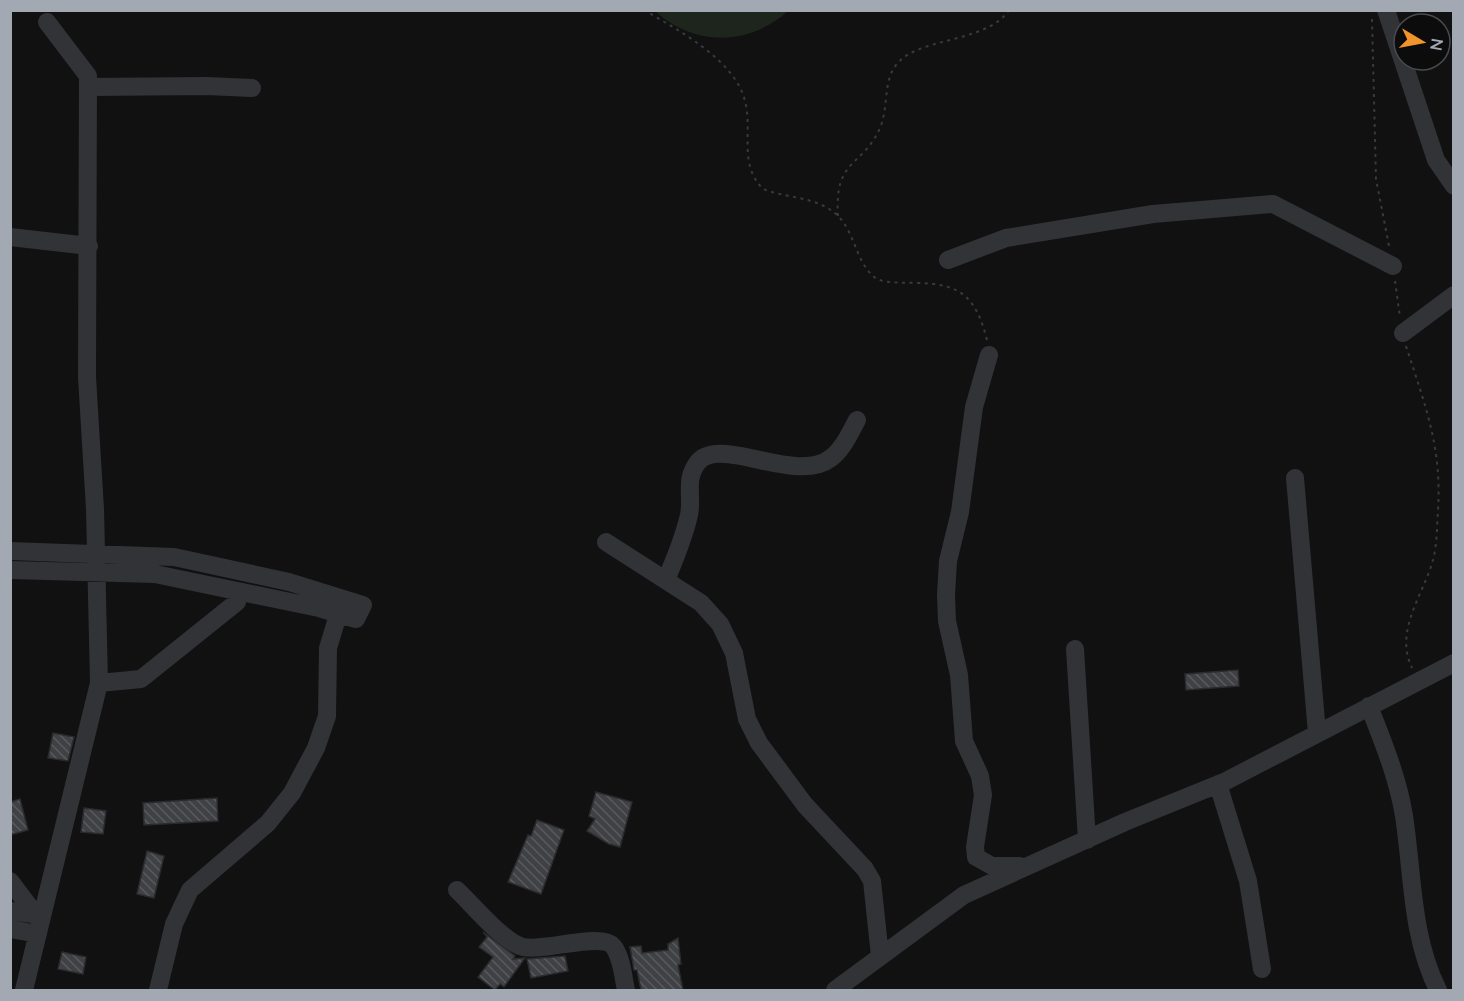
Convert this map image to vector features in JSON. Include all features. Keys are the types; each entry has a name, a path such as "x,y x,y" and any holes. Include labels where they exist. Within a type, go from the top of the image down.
{"street":[{"path":"1386,10 1436,160 1454,186"},
{"path":"24,990 38,934 39,915 99,683 87,377 88,76 47,22"},
{"path":"88,87 252,88"},
{"path":"948,261 1006,238 1154,214 1273,204 1393,266"},
{"path":"10,237 89,246"},
{"path":"1403,333 1454,295"},
{"path":"989,356 974,407 960,512 948,561 947,621 959,675 964,741 980,776 983,795 975,847 976,857 992,866 1028,866"},
{"path":"666,580 689,514 688,483 692,472 705,455 717,452 779,465 820,464 831,458 842,446 857,420"},
{"path":"1295,478 1317,734"},
{"path":"606,542 701,603 720,624 734,653 747,719 759,743 805,805 870,875 874,889 880,956"},
{"path":"10,550 96,561"},
{"path":"10,570 96,561 174,557 289,582 341,606 328,648 327,716 316,748 292,793 268,823 190,890 174,924 158,990"},
{"path":"99,683 141,679 237,602"},
{"path":"1075,649 1087,840"},
{"path":"835,990 964,895 1218,784 1454,663"},
{"path":"1369,706 1399,792 1416,919 1426,964 1438,990"},
{"path":"1218,784 1248,881 1262,969"},
{"path":"10,881 39,915"},
{"path":"457,890 505,937 523,947 608,941 617,952 626,990"},
{"path":"10,910 39,915"},
{"path":"10,929 38,934"}],"path":[{"path":"644,10 710,51 733,78 745,99 748,121 747,153 749,168 756,182 774,193 820,204 838,216 850,232 868,273 877,279 944,285 971,299 982,318 989,356"},
{"path":"838,216 837,195 841,180 849,164 879,130 884,116 888,78 897,63 910,53 989,28 1004,19 1009,10"}],"shaded area":[{"path":"655,11 788,11 773,23 756,31 722,38 687,31 670,23"}],"building":[{"path":"1238,670 1239,686 1186,690 1185,674"},
{"path":"53,733 74,737 68,761 48,758"},
{"path":"596,792 632,802 620,847 609,844 587,831 595,819 589,816"},
{"path":"217,798 218,821 144,825 143,803"},
{"path":"20,799 28,830 10,835 10,802"},
{"path":"84,808 106,811 103,834 81,832"},
{"path":"537,820 564,830 541,894 508,882"},
{"path":"147,851 164,856 154,898 137,894"},
{"path":"483,932 515,956 513,959 525,958 504,987 500,984 495,990 478,977 493,957 479,947 487,937"},
{"path":"678,938 681,964 678,965 683,990 641,990 637,970 634,970 630,947 641,946 642,953 668,950 668,944"},
{"path":"62,952 86,957 83,974 58,969"},
{"path":"565,956 568,971 531,978 527,959"}]}
